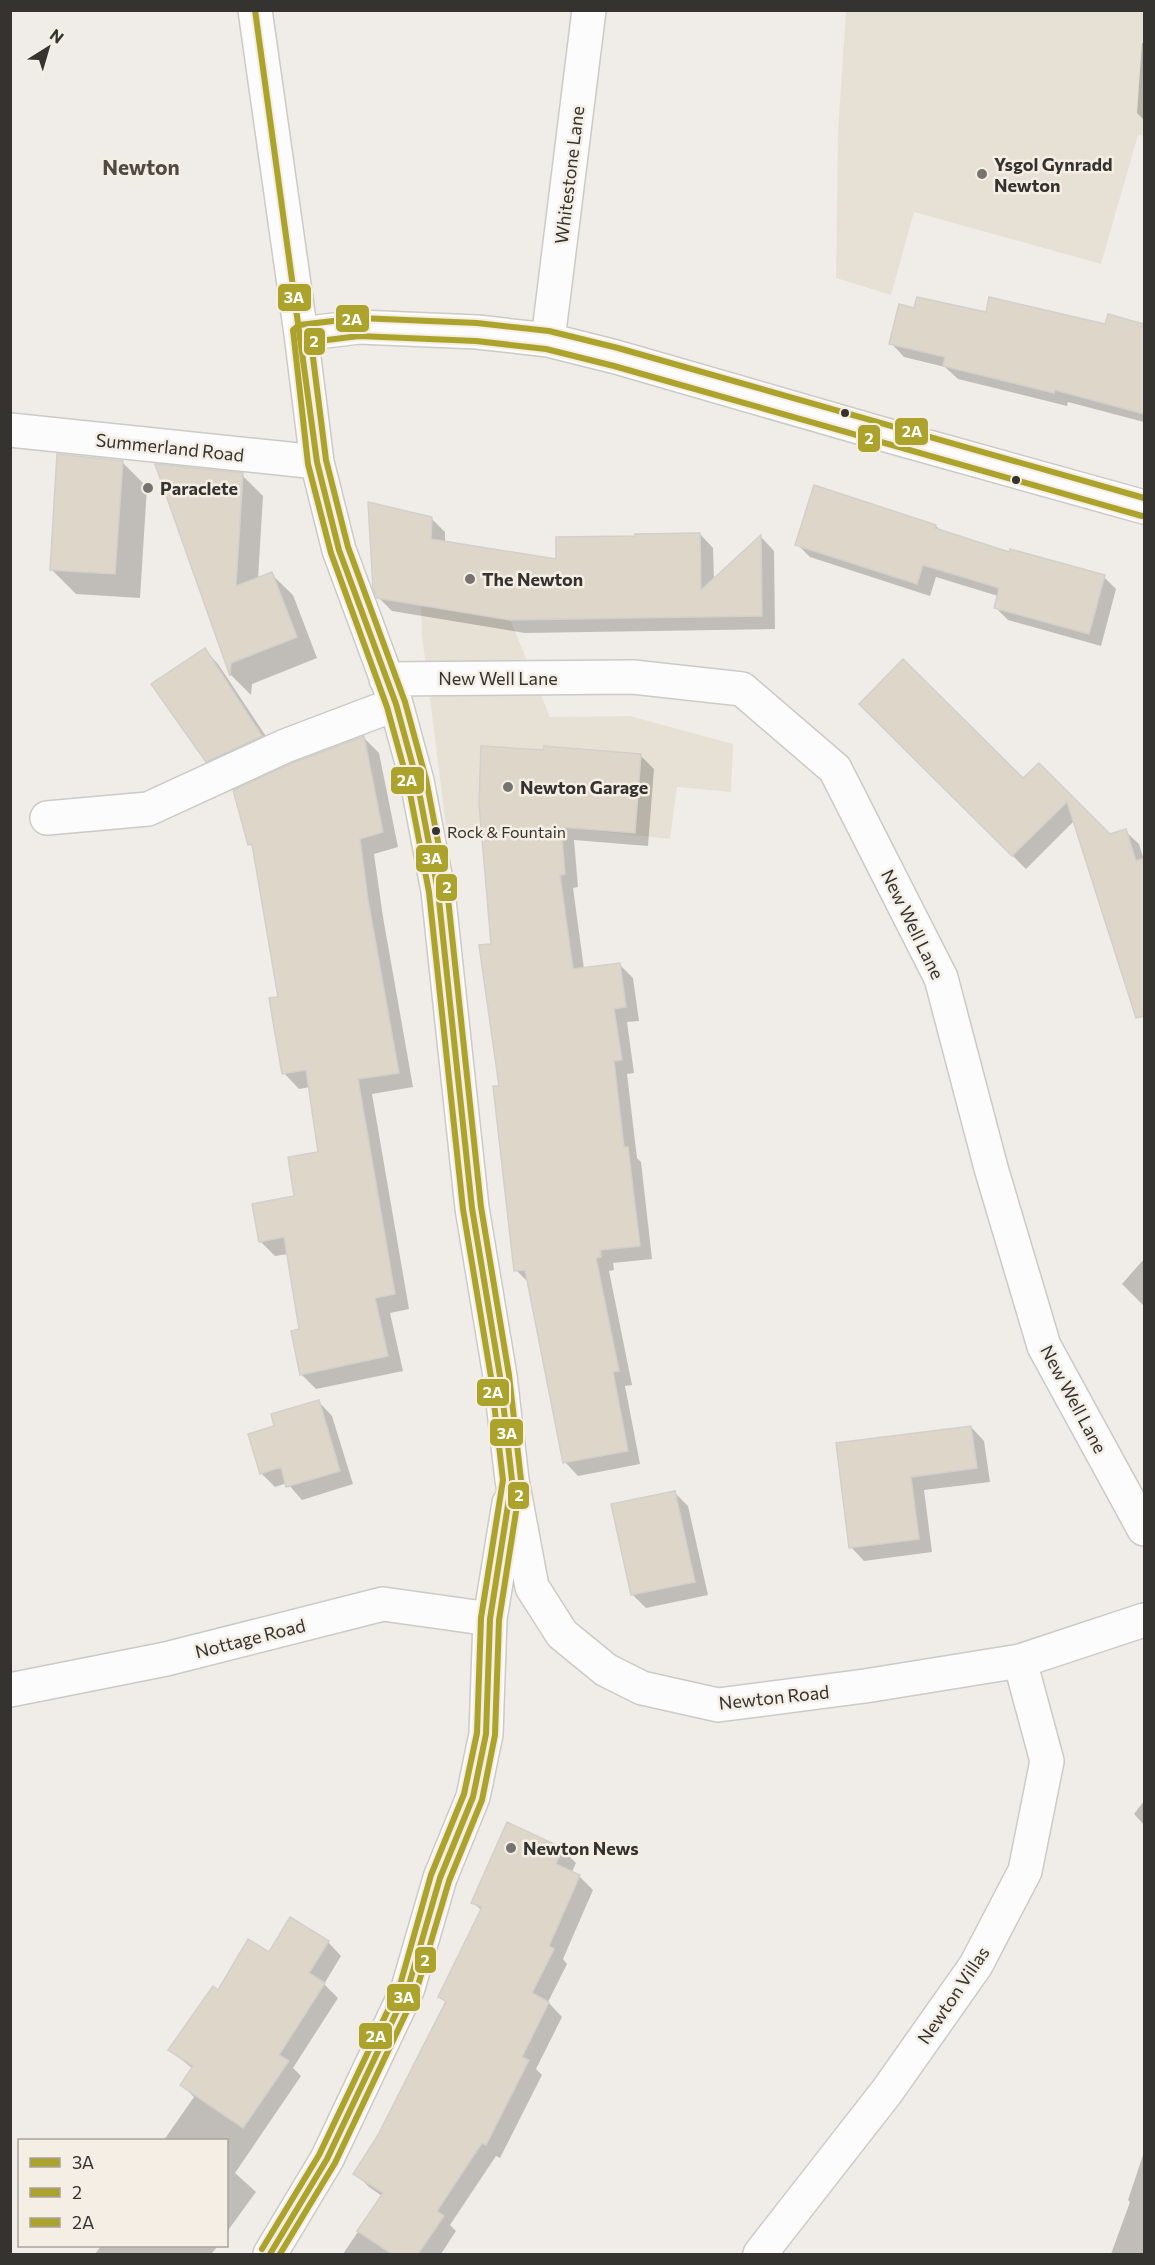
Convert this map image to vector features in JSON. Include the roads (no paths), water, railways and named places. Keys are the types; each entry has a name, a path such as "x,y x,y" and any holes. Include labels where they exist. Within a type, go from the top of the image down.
{"street":[{"name":"Newton Road","path":"255,10 317,462 339,550 391,691 417,781 438,891 472,1208 500,1377 512,1480 532,1587 562,1634 606,1670 642,1688 718,1705 865,1686 1020,1661 1144,1620"},
{"name":"Whitestone Lane","path":"548,340 589,10"},
{"path":"301,334 359,327 477,332 548,340 638,363 1144,507"},
{"name":"Summerland Road","path":"17,431 317,462"},
{"name":"New Well Lane","path":"391,691 633,677 742,689 835,769 941,978 991,1168 1044,1346 1144,1529"},
{"path":"47,818 148,809 285,746 391,691"},
{"path":"270,2254 327,2159 408,1988 440,1878 473,1797 486,1734 490,1619 512,1480"},
{"name":"Nottage Road","path":"10,1690 166,1659 383,1604 490,1619"},
{"name":"Newton Villas","path":"760,2254 888,2090 976,1965 1025,1871 1047,1761 1020,1661"}],"place":[{"name":"Ysgol Gynradd Newton","path":"982,174"},
{"name":"Paraclete","path":"148,488"},
{"name":"The Newton","path":"470,579"},
{"name":"Newton Garage","path":"508,787"},
{"name":"Rock & Fountain","path":"436,831"},
{"name":"Newton News","path":"511,1848"}],"district":[{"name":"Newton","path":"141,166"}]}
